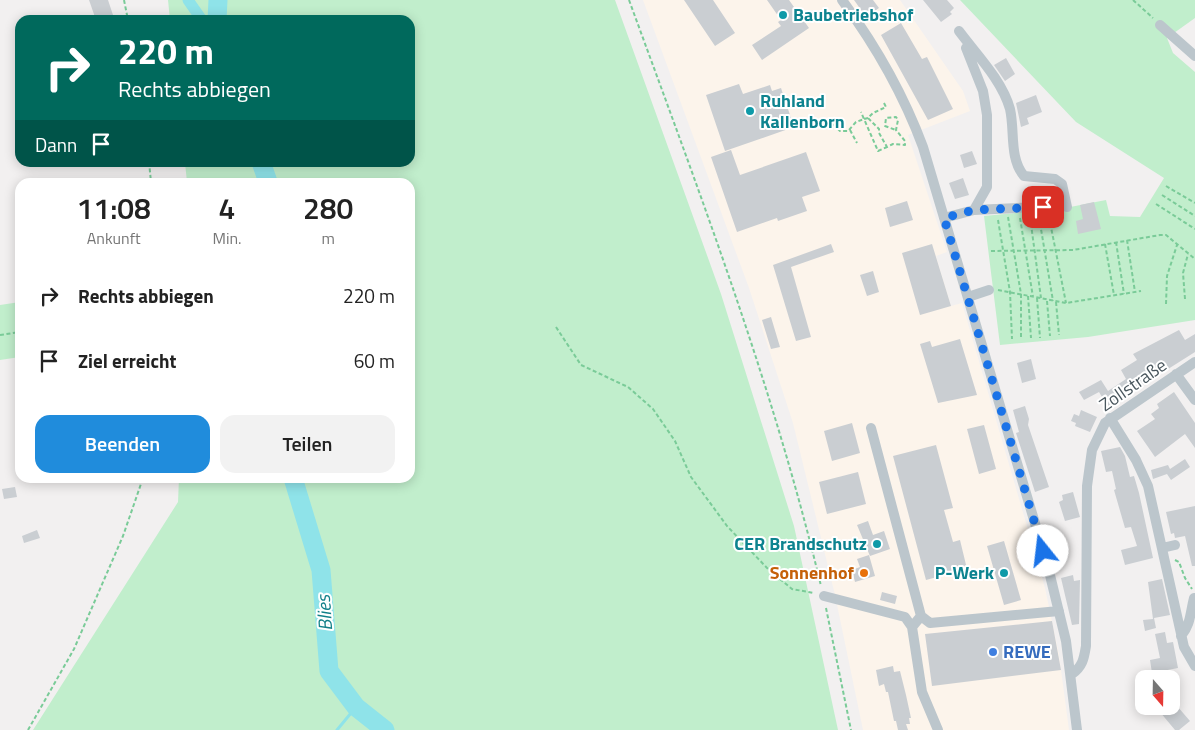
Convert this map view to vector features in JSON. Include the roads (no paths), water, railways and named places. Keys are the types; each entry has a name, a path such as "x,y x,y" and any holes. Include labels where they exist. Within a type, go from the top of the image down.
{"street":[{"path":"842,0 883,60 902,96 923,147 1059,611 1072,674 1077,730"},
{"path":"1160,25 1195,56"},
{"path":"944,218 974,210 1066,205 1062,184 1055,179 1024,176 1018,168 1010,109 1004,95 989,71 959,31 983,91 987,114 986,187 974,210"},
{"path":"968,297 991,290"},
{"name":"Zollstraße","path":"1072,674 1080,669 1084,660 1086,646 1088,468 1100,430 1110,418 1195,362"},
{"path":"1176,374 1195,400"},
{"path":"1110,418 1136,460 1148,486 1181,636 1188,658 1195,666"},
{"path":"872,428 921,616 930,623 1059,611"},
{"path":"1162,548 1175,545"},
{"path":"824,596 905,617 912,627 922,692 938,730"},
{"path":"1181,636 1191,620 1191,608 1194,598"},
{"path":"912,627 921,616"}],"waterway":[{"path":"188,0 198,15"},
{"name":"Blies","path":"217,15 218,0"},
{"name":"Blies","path":"263,167 267,178"},
{"name":"Blies","path":"295,483 321,570 329,671 356,707 385,730"},
{"path":"337,730 356,707"}],"place":[{"name":"Baubetriebshof","path":"783,15"},
{"name":"Ruhland Kallenborn","path":"750,111"},
{"name":"CER Brandschutz","path":"877,544"},
{"name":"Sonnenhof","path":"864,573"},
{"name":"P-Werk","path":"1004,573"},
{"name":"REWE","path":"993,652"}]}
